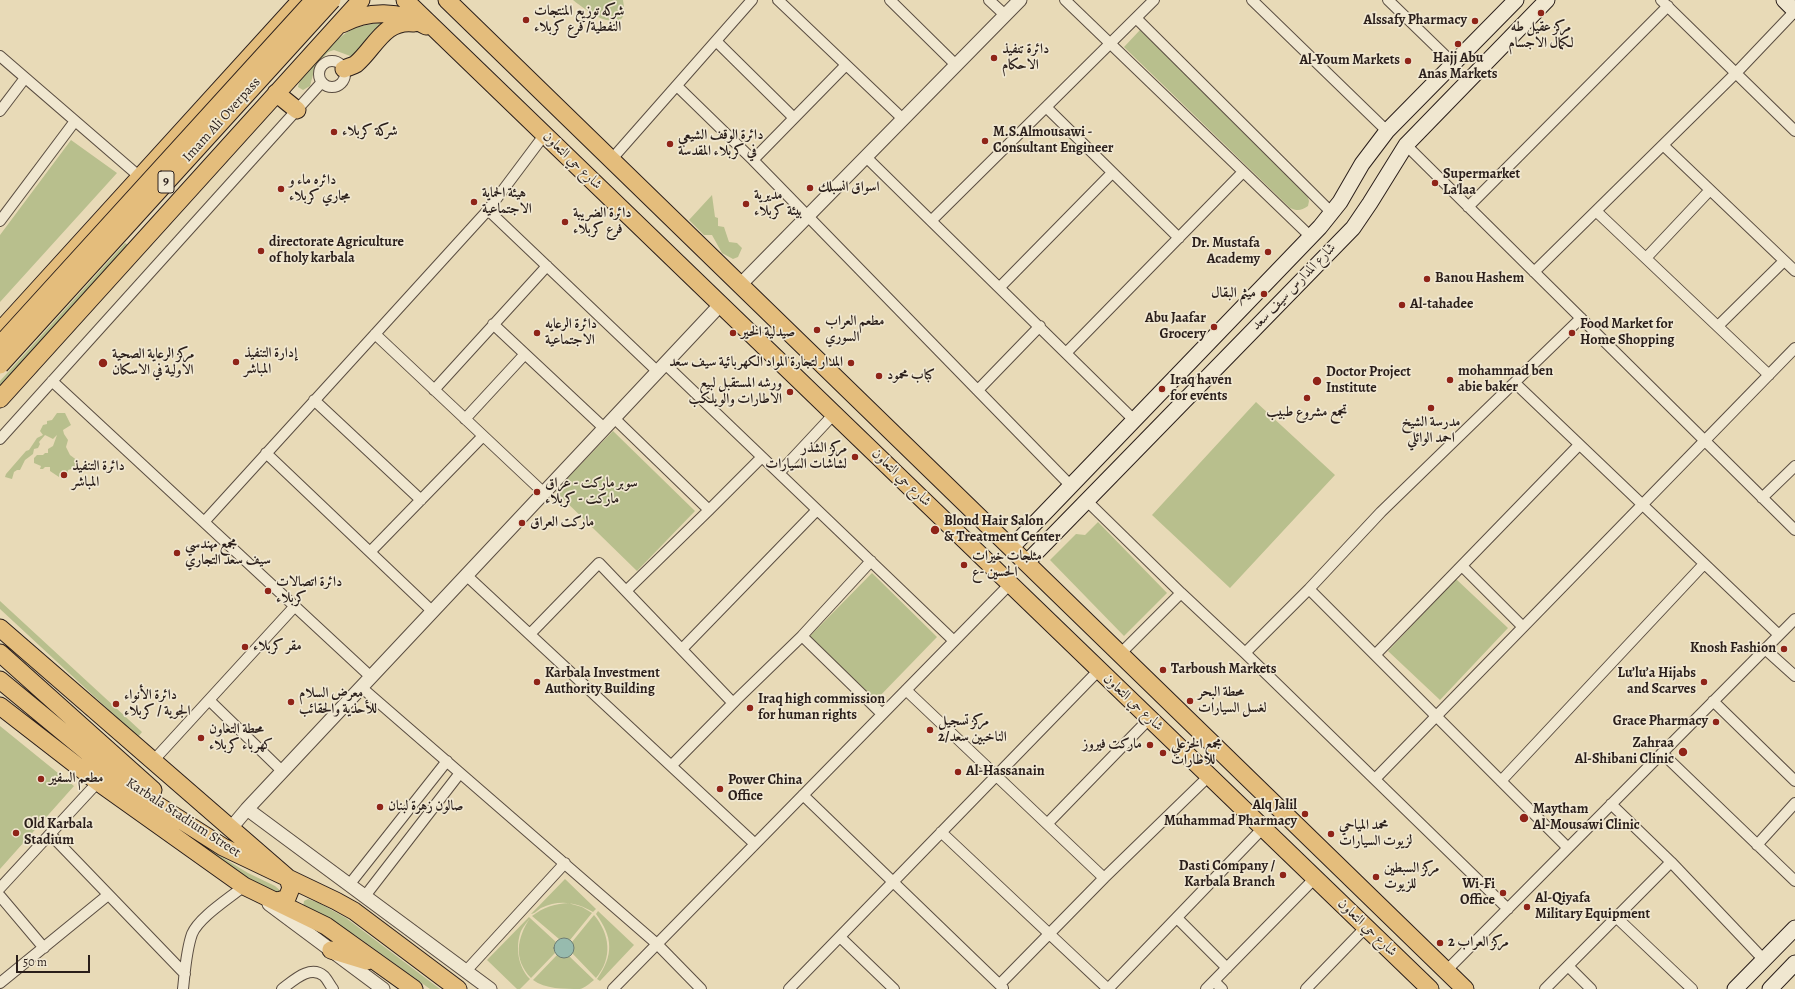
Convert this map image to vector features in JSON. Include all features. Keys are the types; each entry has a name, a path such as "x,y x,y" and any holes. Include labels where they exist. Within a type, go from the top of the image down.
{"main road":[{"path":"0,331 300,0"},
{"name":"Imam Ali Overpass","path":"0,345 314,0"},
{"name":"Imam Ali Overpass","path":"0,365 332,0"},
{"path":"0,399 361,0"},
{"name":"شارع حي التعاون","path":"405,0 1150,718 1427,988"},
{"name":"شارع حي التعاون","path":"447,0 1465,989"},
{"name":"شارع المدارس سيف سعد","path":"1011,548 1332,213 1367,158 1387,131 1516,0"},
{"name":"شارع المدارس سيف سعد","path":"1026,563 1353,228 1406,145 1547,0"},
{"path":"1784,0 1795,11"},
{"path":"332,32 357,18 379,13 402,16 422,24 445,38"},
{"path":"344,69 355,64 392,25 407,22 422,24"},
{"path":"276,93 297,110"},
{"path":"617,204 627,202 631,199 634,194 636,184"},
{"path":"126,192 129,206 139,217 145,220 160,221"},
{"path":"643,230 645,220 648,215 661,209"},
{"path":"101,219 109,217 124,222 133,234 134,250"},
{"path":"1182,371 1184,380 1192,386 1198,386"},
{"path":"1164,389 1169,390 1177,396 1179,406"},
{"path":"1042,614 1052,613 1056,610 1059,607 1062,598"},
{"path":"1065,637 1069,624 1073,620 1082,618"},
{"path":"0,628 288,878 291,888 287,898 278,901 273,900"},
{"path":"0,653 165,802 213,841"},
{"name":"Karbala Stadium Street","path":"0,680 136,790 213,841 239,856 322,894 354,911 458,989"},
{"name":"Karbala Stadium Street","path":"0,706 98,782 244,886 326,926 414,989"},
{"path":"300,913 300,903 307,895 312,893 322,894"},
{"path":"1735,989 1795,928"},
{"path":"331,950 379,964"},
{"path":"1770,989 1795,963"}],"street":[{"path":"611,160 752,0"},
{"path":"778,0 903,119"},
{"path":"890,0 956,65"},
{"path":"989,0 1005,15"},
{"path":"740,285 1020,0"},
{"path":"1065,0 1310,236"},
{"path":"932,220 1154,0"},
{"path":"1252,0 1387,131"},
{"path":"1388,0 1453,63"},
{"path":"1468,207 1664,3 1795,131"},
{"path":"1534,272 1597,212 1736,73 1795,11"},
{"path":"1136,18 1332,213"},
{"path":"716,41 794,118"},
{"path":"0,56 140,177"},
{"path":"328,61 337,61 344,69 344,80 338,86 329,87 322,82 319,78 319,70 324,63 328,61"},
{"path":"753,160 846,65"},
{"path":"0,111 25,78"},
{"path":"0,439 322,82"},
{"path":"677,86 753,160 1071,486"},
{"path":"1046,107 1178,238"},
{"path":"0,222 75,121"},
{"path":"204,522 488,210 544,134"},
{"path":"1406,145 1795,530"},
{"path":"1663,145 1795,271"},
{"path":"866,156 1134,420"},
{"path":"1066,353 1243,172"},
{"path":"1000,287 1112,173"},
{"path":"1646,258 1710,190"},
{"path":"488,210 547,266 762,457 954,641"},
{"path":"1597,212 1769,374"},
{"path":"1718,326 1784,261"},
{"path":"434,390 547,266"},
{"path":"231,828 282,771 721,304"},
{"path":"1245,653 1309,589 1381,512 1515,384 1581,318"},
{"path":"493,324 604,428"},
{"path":"978,390 1040,326"},
{"path":"375,334 544,493"},
{"path":"1375,779 1795,348"},
{"path":"465,419 525,354"},
{"path":"52,381 371,677"},
{"path":"1515,384 1779,635"},
{"path":"314,400 421,500"},
{"path":"779,473 834,414"},
{"path":"614,418 710,510"},
{"path":"370,552 483,436"},
{"path":"1375,655 1579,445"},
{"path":"266,453 432,611"},
{"path":"626,591 710,510 762,457"},
{"path":"1762,498 1795,466"},
{"path":"1087,501 1508,909"},
{"path":"682,649 817,510"},
{"path":"530,634 599,562 733,703"},
{"path":"671,766 802,636 871,562"},
{"path":"1501,781 1704,564"},
{"path":"1462,566 1522,627"},
{"path":"466,575 755,844"},
{"path":"613,989 1010,584"},
{"path":"1309,589 1568,848"},
{"path":"1120,654 1181,593"},
{"path":"153,761 296,606"},
{"path":"1446,971 1795,619"},
{"path":"802,636 882,714"},
{"path":"1765,649 1795,676"},
{"path":"789,989 1099,670"},
{"path":"361,687 657,944 701,989"},
{"path":"906,690 1104,878"},
{"path":"209,700 282,771"},
{"path":"1713,701 1795,781"},
{"path":"1048,824 1150,718"},
{"path":"1662,753 1795,881"},
{"path":"349,885 447,761"},
{"path":"365,896 460,772"},
{"path":"803,795 1002,987 1049,934 1104,878 1209,776"},
{"path":"0,888 98,782"},
{"path":"1756,845 1795,803"},
{"path":"1611,804 1671,862 1764,960"},
{"path":"247,809 490,989"},
{"path":"942,832 1108,989 1263,828"},
{"path":"50,834 185,974"},
{"path":"1545,989 1671,862"},
{"path":"466,970 565,863"},
{"path":"1206,989 1315,878"},
{"path":"183,989 192,934 198,925 244,886 383,989"},
{"path":"0,983 108,895"},
{"path":"0,896 44,948"},
{"path":"1616,917 1692,989"},
{"path":"1177,918 1228,968"},
{"path":"1306,989 1366,927"},
{"path":"840,937 894,989"},
{"path":"1568,966 1591,989"},
{"path":"282,989 305,973 312,972 323,975 333,989"},
{"path":"1214,981 1222,989"}],"green space":[{"path":"573,0 623,0 625,14 618,23 605,20 583,8"},
{"path":"382,23 353,57 334,50 328,52 315,67 310,86 303,90 298,87 305,72 339,38 353,29"},
{"path":"1140,30 1304,185 1309,201 1308,206 1299,210 1290,208 1124,47"},
{"path":"71,140 117,173 0,302 0,235"},
{"path":"712,195 715,217 718,218 718,226 724,227 729,242 737,243 742,248 738,257 733,259 722,253 712,235 704,235 689,220"},
{"path":"125,243 128,245 0,386 0,381"},
{"path":"1256,402 1335,475 1230,588 1152,515"},
{"path":"57,413 65,413 71,425 63,430 68,440 66,447 70,455 78,461 74,468 68,470 67,475 64,477 60,475 59,477 50,471 50,467 40,469 41,466 34,463 34,458 37,455 48,453 48,449 53,446 57,435 53,439 45,435 39,442 40,444 38,448 34,449 33,454 25,460 20,470 14,472 12,479 5,477 26,451 29,450 37,438 43,435 40,431 43,425 47,424 47,421 52,420"},
{"path":"613,431 695,511 637,571 555,491"},
{"path":"1098,522 1167,593 1124,636 1050,560 1076,534 1085,535"},
{"path":"872,573 937,637 875,701 809,637"},
{"path":"1456,579 1508,628 1440,700 1388,651"},
{"path":"0,601 142,732 138,737 0,609"},
{"name":"Old Karbala Stadium","path":"0,726 74,786 0,869"},
{"path":"182,833 248,873 275,886 283,893 275,898"},
{"path":"565,879 596,909 593,912 574,904 554,903 531,914"},
{"path":"308,899 319,903 346,918 440,989 430,989 355,935 303,907 304,901"},
{"path":"568,903 582,907 592,913 570,940 563,938 559,939 532,916 549,906"},
{"path":"598,911 634,945 600,981 597,979 603,970 609,954 609,946 606,930 596,914"},
{"path":"594,915 603,930 607,946 605,962 596,978 572,953 572,942"},
{"path":"529,917 530,918 521,931 519,937 518,950 520,963 530,979 520,989 517,989 487,960"},
{"path":"530,918 556,942 554,947 555,953 531,978 525,971 519,956 522,933"},
{"path":"557,955 566,957 569,956 594,980 586,987 580,989 561,989 549,987 533,980"}],"water":[{"path":"564,938 571,941 574,948 571,955 564,958 557,955 554,948 557,941"}],"place":[{"name":"مركز عقيل طه لكمال الاجسام","path":"1541,13"},
{"name":"شركه توزيع المنتجات النفطية/ فرع كربلاء","path":"526,20"},
{"name":"Alssafy Pharmacy","path":"1475,21"},
{"name":"Hajj Abu Anas Markets","path":"1458,44"},
{"name":"دائرة تنفيذ الاحكام","path":"994,58"},
{"name":"Al-Youm Markets","path":"1408,61"},
{"name":"شركة كربلاء","path":"334,132"},
{"name":"M.S.Almousawi - Consultant Engineer","path":"985,141"},
{"name":"دائرة الوقف الشيعي في كربلاء المقدسة","path":"670,144"},
{"name":"Supermarket La'laa","path":"1435,183"},
{"name":"اسواق انسبلك","path":"810,188"},
{"name":"دائره ماء و مجاري كربلاء","path":"281,189"},
{"name":"هيئة الحماية الاجتماعية","path":"474,202"},
{"name":"مديرية بيئة كربلاء","path":"746,204"},
{"name":"دائرة الضريبة فرع كربلاء","path":"565,222"},
{"name":"directorate Agriculture of holy karbala","path":"261,251"},
{"name":"Dr. Mustafa Academy","path":"1268,252"},
{"name":"Banou Hashem","path":"1427,279"},
{"name":"ميثم البقال","path":"1264,294"},
{"name":"Al-tahadee","path":"1402,305"},
{"name":"Abu Jaafar Grocery","path":"1214,327"},
{"name":"مطعم العراب السوري","path":"817,330"},
{"name":"دائرة الرعايه الاجتماعية","path":"537,333"},
{"name":"صيدلية الخير","path":"733,333"},
{"name":"Food Market for Home Shopping","path":"1572,333"},
{"name":"إدارة التنفيذ المباشر","path":"236,362"},
{"name":"مركز الرعاية الصحية الاولية في الاسكان","path":"103,363"},
{"name":"المدار لتجارة المواد الكهربائية سيف سعد","path":"851,363"},
{"name":"كباب محمود","path":"879,376"},
{"name":"mohammad ben abie baker","path":"1450,380"},
{"name":"Doctor Project Institute","path":"1317,381"},
{"name":"Iraq haven for events","path":"1162,389"},
{"name":"ورشه المستقبل لبيع الاطارات والويلكب","path":"790,392"},
{"name":"تجمع مشروع طبيب","path":"1307,398"},
{"name":"مدرسة الشيخ احمد الوائلي","path":"1431,408"},
{"name":"مركز الشذر لشاشات السيارات","path":"855,457"},
{"name":"دائرة التنفيذ المباشر","path":"64,475"},
{"name":"سوبر ماركت - عراق ماركت - كربلاء","path":"537,492"},
{"name":"ماركت العراق","path":"522,523"},
{"name":"Blond Hair Salon & Treatment Center","path":"935,530"},
{"name":"مجمع مهندسي سيف سعد التجاري","path":"177,553"},
{"name":"مثلجات خيرات الحسين -ع","path":"964,565"},
{"name":"دائرة اتصالات كربلاء","path":"268,591"},
{"name":"مقر كربلاء","path":"245,647"},
{"name":"Knosh Fashion","path":"1784,649"},
{"name":"Tarboush Markets","path":"1163,670"},
{"name":"Karbala Investment Authority Building","path":"537,682"},
{"name":"Lu’lu’a Hijabs and Scarves","path":"1704,682"},
{"name":"محطة البحر لغسل السيارات","path":"1190,701"},
{"name":"معرض السلام للأحذية والحقائب","path":"291,702"},
{"name":"دائرة الأنواء الجوية / كربلاء","path":"116,704"},
{"name":"Iraq high commission for human rights","path":"750,708"},
{"name":"Grace Pharmacy","path":"1716,722"},
{"name":"مركز تسجيل الناخبين سعد/2","path":"930,730"},
{"name":"محطة التعاون كهرباء كربلاء","path":"201,738"},
{"name":"ماركت فيروز","path":"1150,745"},
{"name":"Zahraa Al-Shibani Clinic","path":"1683,752"},
{"name":"مجمع الخزعلي للاطارات","path":"1163,753"},
{"name":"Al-Hassanain","path":"958,772"},
{"name":"مطعم السفير","path":"41,779"},
{"name":"Power China Office","path":"720,789"},
{"name":"صالون زهرة لبنان","path":"380,807"},
{"name":"Alq Jalil Muhammad Pharmacy","path":"1305,814"},
{"name":"Maytham Al-Mousawi Clinic","path":"1524,818"},
{"name":"Old Karbala Stadium","path":"16,833"},
{"name":"محمد المياحي لزيوت السيارات","path":"1331,834"},
{"name":"Dasti Company / Karbala Branch","path":"1283,875"},
{"name":"مركز السبطين للزيوت","path":"1376,877"},
{"name":"Wi-Fi Office","path":"1503,893"},
{"name":"Al-Qiyafa Military Equipment","path":"1527,907"},
{"name":"مركز العراب 2","path":"1440,943"}]}
